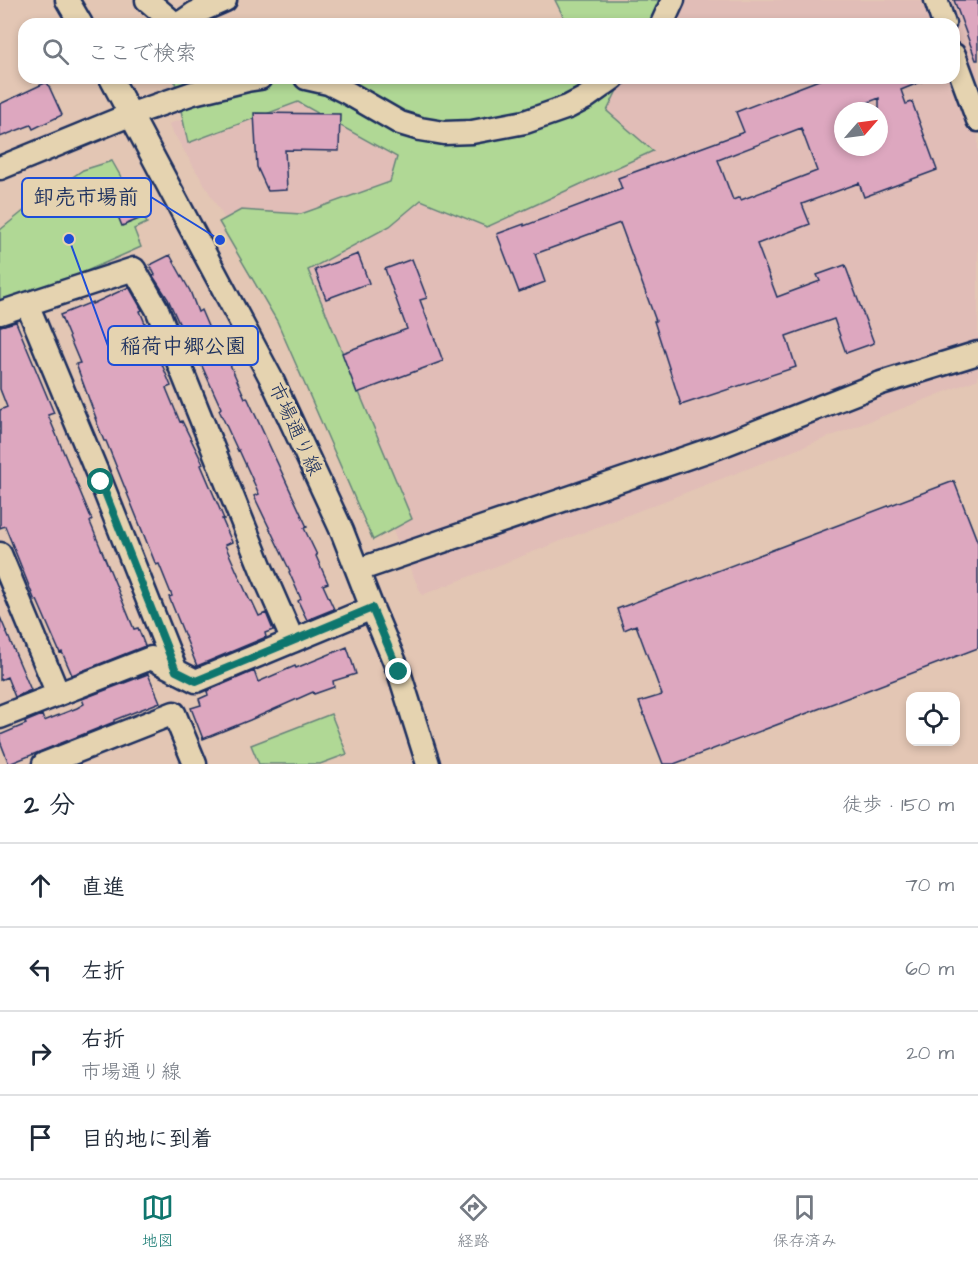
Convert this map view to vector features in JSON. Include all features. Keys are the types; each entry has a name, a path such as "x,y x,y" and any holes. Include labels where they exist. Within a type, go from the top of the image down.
{"street":[{"path":"67,0 78,18"},
{"path":"147,0 170,18"},
{"path":"187,18 225,0"},
{"path":"665,18 673,0"},
{"path":"936,0 942,18"},
{"path":"960,71 978,120"},
{"name":"市場通り線","path":"114,84 272,380 342,531 399,672 428,764"},
{"path":"1,167 132,114 193,93 230,84"},
{"path":"330,84 400,123 444,133 472,132 525,122 568,107 605,84"},
{"path":"0,313 134,268 158,309 261,568 293,641"},
{"path":"27,304 176,671"},
{"path":"358,570 718,447 880,382 978,353"},
{"path":"0,554 58,694"},
{"path":"0,717 152,658 196,681 372,608"},
{"path":"44,764 174,714 195,764"}],"shaded area":[{"path":"680,0 978,0 978,379 422,595 334,401 168,124 261,94 589,123 625,84 960,84 960,18 670,18"}],"green space":[{"path":"555,0 661,0 652,18 564,18"},
{"path":"175,84 620,84 607,111 653,151 487,227 421,200 390,226 308,270 412,519 373,540 277,321 219,222 241,210 301,214 390,182 397,157 298,102 188,143"},
{"path":"112,161 147,223 134,229 141,247 39,292 0,305 0,230 83,170"},
{"path":"331,714 347,754 320,764 259,764 251,745"}],"building":[{"path":"954,0 978,0 978,60 976,60"},
{"path":"43,84 48,84 62,115 33,129 31,125 0,137 0,104"},
{"path":"808,84 916,84 901,90 906,104 912,102 937,170 864,197 859,183 802,204 810,224 757,244 777,297 820,281 817,275 845,265 874,343 846,353 834,319 786,336 796,367 681,405 654,321 656,321 620,223 535,254 545,282 519,292 497,234 622,189 618,178 744,132 736,112","holes":["801,128 817,171 741,200 740,197 733,200 718,160"]},
{"path":"254,113 340,114 339,151 285,150 287,190 268,191 257,167"},
{"path":"130,197 139,219 122,226 113,204"},
{"path":"358,254 369,283 326,299 315,270"},
{"path":"170,255 190,291 198,312 201,310 216,345 220,351 223,349 245,398 247,397 307,527 304,528 328,583 323,585 334,609 307,620 298,601 301,599 290,571 254,496 259,494 219,410 221,408 201,364 198,365 168,299 153,276 155,275 150,265"},
{"path":"412,259 427,298 420,300 443,361 357,393 342,353 407,329 385,269"},
{"path":"129,287 142,310 140,311 171,386 166,388 180,422 182,421 203,464 201,465 224,519 222,519 232,542 225,545 250,601 259,616 266,613 273,630 265,633 266,637 197,666 169,597 172,596 159,564 156,565 95,418 76,364 80,363 60,315 92,302 92,304"},
{"path":"16,322 54,413 48,415 92,520 90,522 134,629 138,628 145,646 72,675 37,600 35,601 5,526 0,528 0,410 7,407 0,389 0,326"},
{"path":"954,481 978,543 978,648 674,764 663,764 639,702 662,695 636,625 624,630 617,609"},
{"path":"0,617 31,690 15,697 7,677 0,680"},
{"path":"347,647 356,674 333,681 334,687 314,694 313,692 203,739 191,708 201,705 199,699 208,695 207,691 254,671 258,682"},
{"path":"148,674 160,702 9,764 0,735 42,715 44,721 77,708 84,704 82,699"}],"place":[{"name":"稲荷中郷公園","path":"69,239"},
{"name":"卸売市場前","path":"220,240"}],"route":[{"path":"101,482 176,671 196,681 372,608 399,672"}]}
